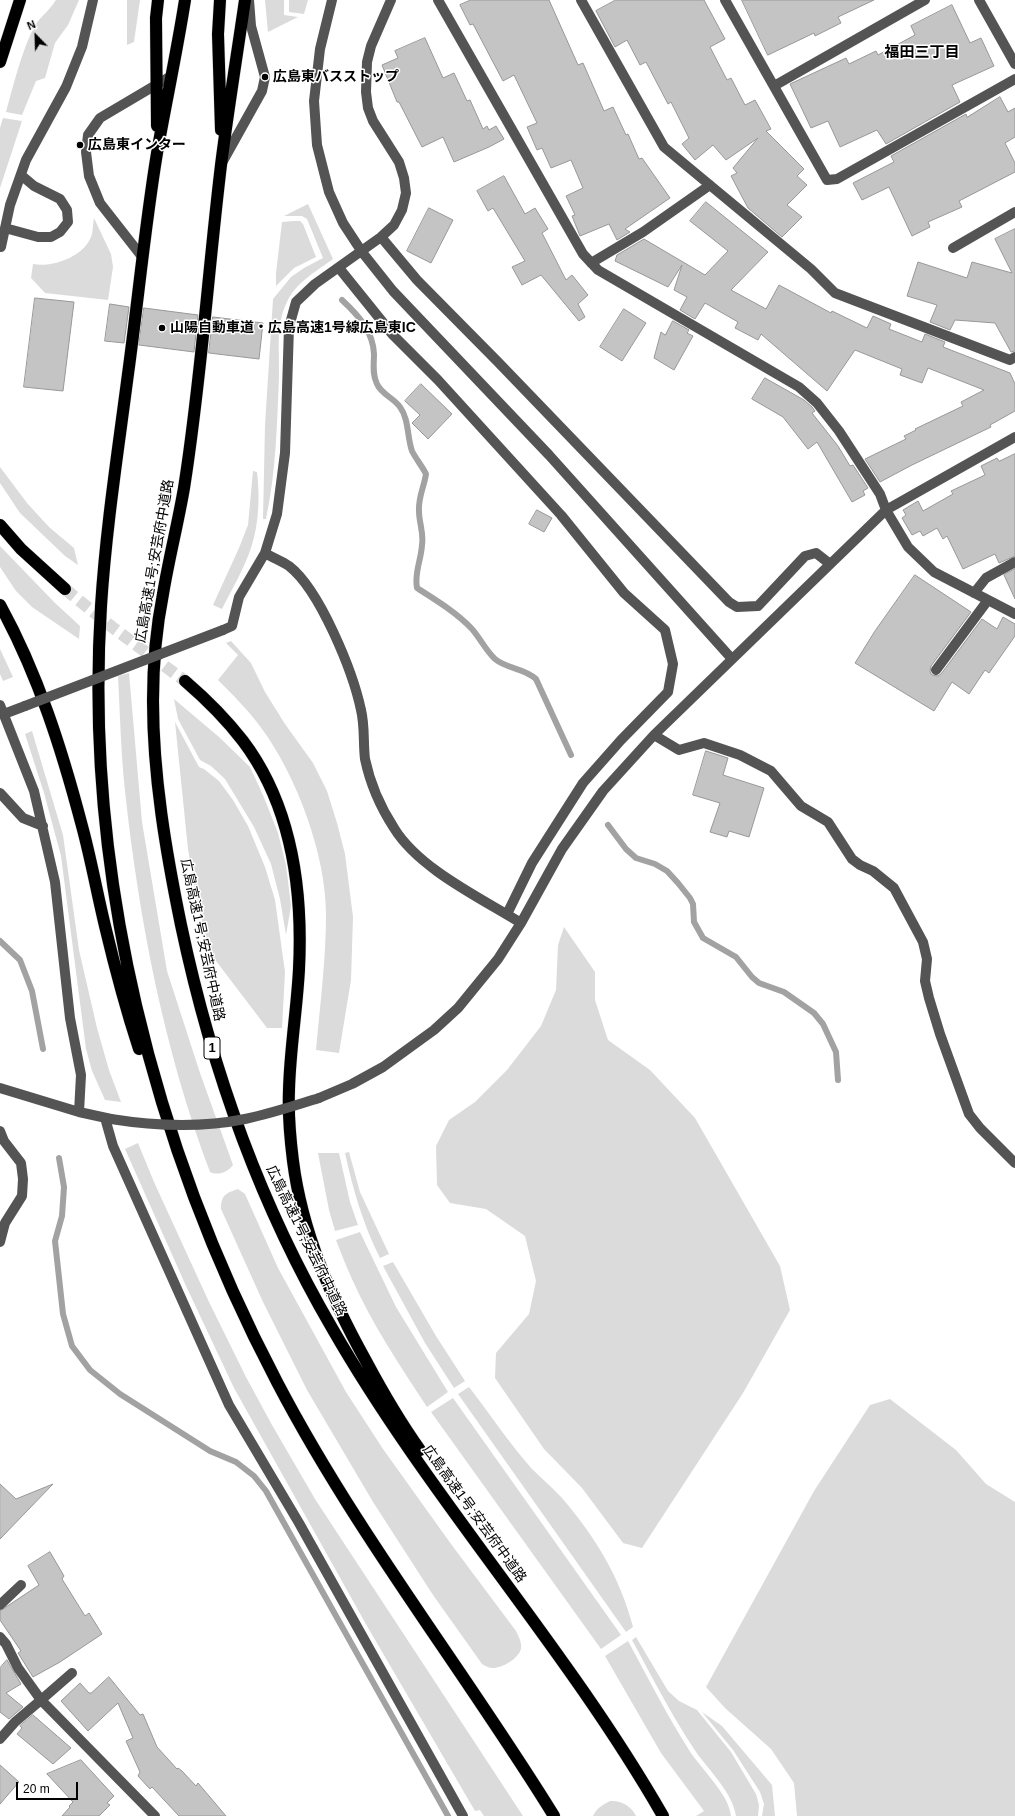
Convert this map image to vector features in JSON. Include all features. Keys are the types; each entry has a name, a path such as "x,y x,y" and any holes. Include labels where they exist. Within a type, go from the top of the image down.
{"highway":[{"path":"0,62 20,0"},
{"path":"157,155 156,18 158,0"},
{"path":"185,0 157,155 142,258 107,541 101,609 99,691 100,754 106,823 114,894 127,964 143,1036 194,1200"},
{"path":"220,0 218,34 222,163"},
{"path":"222,163 245,0"},
{"name":"広島高速1号;安芸府中道路","path":"222,163 184,489 162,595 155,645 153,702 156,760 163,824 174,891 190,968 208,1037 227,1097 251,1162 299,1267 362,1380 442,1497 608,1727 641,1778 663,1816"},
{"path":"0,525 21,549 65,589"},
{"path":"0,605 23,648 54,730 82,826 105,927 127,1012 152,1088 194,1200 245,1318 303,1431 340,1493 554,1816"},
{"path":"185,681 225,719 244,742 261,768 286,828 294,859 299,892 300,936 299,970 289,1090 289,1124 299,1195 319,1265 351,1334 379,1386 411,1438 465,1515 518,1602"}],"street":[{"path":"1,247 10,205 26,160 66,87 82,46 93,0"},
{"path":"222,163 262,91 265,77 251,26 249,0"},
{"path":"332,0 320,49 314,102 317,145 329,192 344,223 362,252 393,291 549,454 732,659"},
{"path":"79,1112 81,1075 70,1018 55,882 34,791 2,710 25,706 232,626 239,597 265,553 277,514 285,453 289,327 296,302 315,284 381,237 394,224 402,210 406,194 404,178 399,162 373,121 368,108 366,92 367,62 371,46 391,0"},
{"path":"438,0 583,254 591,263 598,270 799,387 818,403 839,431 880,494 886,510 908,547 934,572 1015,614"},
{"path":"581,0 664,147 811,269 835,292 1010,360 1015,357"},
{"path":"725,0 827,180 837,179 1015,79"},
{"path":"774,86 925,0"},
{"path":"979,0 1015,64"},
{"path":"142,258 100,203 89,176 86,152 88,135 100,118 171,76"},
{"path":"5,228 38,237 51,237 60,232 68,222 67,210 60,199 34,186 21,175"},
{"path":"591,263 643,232 710,185"},
{"path":"953,248 1015,212"},
{"path":"381,237 417,280 729,602 737,607 758,606 805,556 816,553 830,564"},
{"path":"339,268 393,334 506,452 561,515 624,593 665,630 674,664 668,692 621,740 583,783 532,863 507,914"},
{"path":"0,1088 79,1112 108,1119 156,1125 209,1124 244,1120 319,1098 352,1084 383,1067 434,1030 458,1008 479,984 498,959 521,923 562,849 603,791 654,735 886,510 1015,437"},
{"path":"265,553 289,567 294,572 308,588 329,625 350,671 362,712 365,759 378,800 394,829 420,858 454,882 521,923"},
{"path":"974,593 986,578 1015,562"},
{"path":"936,670 988,600"},
{"path":"654,735 679,750 704,743 740,754 771,771 801,806 828,822 852,859 860,865 873,871 894,888 923,942 927,959 925,981 929,998 940,1034 969,1114 980,1128 1015,1163"},
{"path":"0,793 23,818 43,826"},
{"path":"108,1119 113,1146 229,1405 299,1523 463,1816"},
{"path":"0,1131 4,1141 21,1163 23,1179 22,1196 5,1223 0,1242"},
{"path":"0,1605 21,1585"},
{"path":"0,1637 6,1644 18,1668 41,1700 155,1816"},
{"path":"0,1739 15,1722 72,1673"}],"shaded area":[{"path":"56,0 79,0 68,25 55,43 45,78 36,81 22,115 6,112 19,65 28,40 38,21"},
{"path":"127,0 140,0 134,42 127,45"},
{"path":"265,0 284,0 284,15 298,17 268,32"},
{"path":"289,0 308,0 304,14 289,12"},
{"path":"3,118 22,121 0,188 0,128"},
{"path":"308,204 333,259 295,289 283,311 279,329 279,377 274,466 266,519 263,519 265,425 273,299 291,277 323,258 307,219 302,216 284,216"},
{"path":"94,218 111,254 113,267 108,300 45,293 31,278 33,264 41,265 59,262 68,259 83,249 89,242 92,234"},
{"path":"300,221 303,224 316,257 294,268 276,286 276,273 282,222"},
{"path":"0,467 27,503 49,527 74,548 78,565 65,556 20,513 0,483"},
{"path":"253,471 257,472 258,491 258,510 254,539 245,564 222,609 213,605 248,525"},
{"path":"0,546 55,603 80,626 79,639 32,607 16,591 0,567"},
{"path":"231,641 251,663 265,692 285,724 313,763 327,791 337,823 345,854 353,917 351,980 339,1053 316,1050 324,965 326,914 325,891 315,842 298,793 275,748 252,716 218,680 238,655 226,643"},
{"path":"0,649 13,677 3,681 0,674"},
{"path":"129,673 142,822 167,971 200,1073 233,1165 226,1171 216,1174 210,1172 179,1079 146,936 131,839 125,791 122,748 118,676"},
{"path":"174,699 219,737 250,767 278,833 286,865 291,906 286,935 280,899 271,864 254,827 225,779 211,766 200,760 178,719"},
{"path":"175,722 199,767 204,769 219,781 233,800 248,826 265,867 275,900 285,972 282,1028 267,1028 210,953 197,901 188,849"},
{"path":"32,731 63,835 79,950 97,1028 109,1070 121,1102 105,1100 92,1071 86,1049 61,856 44,793 25,734"},
{"path":"564,927 595,972 595,1000 608,1040 650,1070 695,1118 780,1266 790,1310 743,1393 642,1548 623,1543 582,1488 544,1449 495,1378 496,1353 529,1314 536,1281 525,1236 486,1209 450,1203 437,1185 436,1146 449,1120 475,1102 507,1070 541,1026 556,990 558,945"},
{"path":"138,1143 154,1182 209,1302 246,1377 272,1425 315,1499 523,1816 484,1816 480,1810 475,1811 367,1626 234,1388 186,1286 125,1149"},
{"path":"349,1152 360,1192 389,1254 380,1258 368,1232 355,1194 345,1153"},
{"path":"318,1153 339,1153 350,1202 358,1225 335,1231 329,1210"},
{"path":"238,1189 245,1194 278,1268 346,1392 383,1449 516,1631 521,1642 521,1649 517,1656 509,1662 497,1668 487,1667 482,1664 433,1595 373,1502 307,1390 263,1302 221,1209 222,1201 225,1195"},
{"path":"360,1232 396,1307 448,1392 427,1407 368,1312 336,1240"},
{"path":"393,1262 436,1336 465,1381 454,1388 425,1343 383,1266"},
{"path":"469,1387 507,1439 532,1469 562,1498 596,1543 614,1575 628,1609 633,1627 626,1632 458,1394"},
{"path":"453,1398 621,1635 601,1649 431,1412"},
{"path":"890,1399 956,1450 986,1484 1015,1502 1015,1816 797,1816 794,1783 771,1749 725,1708 706,1687 814,1491 870,1405"},
{"path":"636,1637 668,1691 679,1701 697,1710 731,1752 756,1794 759,1805 758,1816 736,1816 734,1807 725,1789 694,1749 677,1722 632,1640"},
{"path":"628,1641 665,1710 689,1750 720,1790 729,1808 731,1816 696,1816 704,1811 661,1753 605,1656"},
{"path":"702,1712 722,1726 772,1785 775,1816 762,1816 764,1804 760,1792 733,1750"},
{"path":"610,1801 618,1801 625,1804 634,1812 636,1816 593,1816 600,1807"}],"building":[{"path":"471,0 549,0 578,65 583,63 604,111 613,107 626,135 628,134 639,159 642,158 670,198 625,229 630,232 617,240 609,224 580,236 572,216 575,215 566,196 583,188 571,160 551,168 542,148 537,150 527,127 537,123 514,75 503,81 473,24 470,25 460,5"},
{"path":"616,0 704,0 725,39 710,47 727,80 731,78 745,105 755,100 771,129 766,131 804,169 797,176 807,185 787,205 802,217 782,237 748,208 731,176 737,173 733,168 758,138 726,160 713,145 695,160 682,144 689,138 671,102 668,104 646,62 640,65 627,40 615,47 596,11"},
{"path":"742,0 874,0 838,17 841,23 815,36 814,33 768,55"},
{"path":"952,5 970,43 981,38 994,66 952,85 960,102 886,144 877,130 840,147 828,121 811,128 790,84 846,58 849,64 876,51 878,55 915,35 911,26"},
{"path":"425,38 443,78 454,73 467,101 470,100 483,129 487,126 489,130 496,126 504,139 454,162 443,137 422,147 399,102 397,102 382,65 398,58 395,51"},
{"path":"1000,97 1008,112 1015,108 1015,137 1005,143 1015,163 1015,172 959,201 962,207 928,222 930,227 912,236 889,187 862,200 853,183 894,162 891,156 966,114 967,117"},
{"path":"504,176 525,214 535,208 548,229 542,233 566,280 572,275 588,295 578,304 585,317 579,321 541,275 522,285 512,267 525,261 493,208 488,211 477,191"},
{"path":"706,202 768,252 731,290 766,309 779,285 831,313 832,311 867,328 873,316 891,324 889,329 922,342 925,334 945,342 943,347 1010,373 1015,384 1015,411 990,425 991,427 880,482 865,459 906,439 904,436 916,430 915,429 963,406 961,402 984,390 928,368 922,383 900,375 902,369 855,350 827,391 761,334 758,340 735,328 738,322 705,303 695,319 680,310 687,297 674,290 682,265 668,287 615,261 617,255 644,239 705,275 728,251 690,221"},
{"path":"429,208 453,220 431,263 407,251"},
{"path":"1015,229 1015,351 1011,352 995,323 955,320 950,330 930,322 937,305 907,296 918,262 967,278 972,262 1012,273 995,239"},
{"path":"35,298 74,302 63,391 24,387"},
{"path":"110,304 129,307 124,343 105,341"},
{"path":"144,308 198,315 194,352 139,345"},
{"path":"624,309 646,323 622,361 600,347"},
{"path":"213,317 263,323 259,359 209,353"},
{"path":"673,321 689,330 687,333 693,336 674,370 654,358 661,332 665,335"},
{"path":"765,378 804,400 812,407 815,411 812,413 838,446 850,466 853,465 868,488 863,491 865,495 852,502 817,442 808,449 783,417 752,399"},
{"path":"421,384 452,414 428,439 412,423 420,415 405,401"},
{"path":"1015,454 1015,556 999,563 995,554 963,569 947,536 943,539 937,528 923,536 920,531 912,535 902,518 906,515 903,510 918,501 923,511 953,494 951,491 985,475 981,466 997,458 999,461"},
{"path":"537,510 552,518 544,532 529,524"},
{"path":"1015,569 1015,599 1004,575"},
{"path":"915,575 971,612 931,666 930,672 932,675 938,676 941,674 982,619 997,629 1003,617 1015,624 1015,636 989,673 985,670 969,694 952,682 934,711 855,663 875,631"},
{"path":"706,751 728,758 723,775 764,788 749,837 729,831 727,837 710,832 720,803 693,795"},
{"path":"0,1484 16,1499 53,1484 0,1539"},
{"path":"50,1552 64,1576 62,1579 85,1616 89,1613 102,1634 60,1662 33,1677 18,1653 21,1651 0,1620 0,1611 39,1585 28,1566"},
{"path":"7,1660 21,1684 6,1693 23,1707 9,1719 0,1712 0,1668"},
{"path":"109,1677 140,1715 143,1714 157,1747 177,1769 178,1768 182,1771 196,1786 198,1783 226,1816 179,1816 152,1787 150,1789 138,1776 140,1772 126,1741 133,1738 118,1703 88,1731 61,1701 80,1683 89,1693 91,1693"},
{"path":"33,1715 71,1748 53,1764 17,1734 22,1728 20,1726"},
{"path":"81,1760 114,1796 107,1803 110,1805 99,1816 62,1816 73,1802 47,1774"},
{"path":"0,1765 19,1782 0,1804"}],"waterway":[{"path":"342,300 354,312 368,331 373,346 375,380 379,388 397,404 403,412 412,451 426,474 419,506 422,541 416,577 417,588 446,607 466,623 495,659 505,665 531,675 536,679 571,755"},
{"path":"608,825 626,849 636,858 655,864 667,871 678,883 693,904 694,922 703,938 736,957 752,977 759,983 784,992 814,1013 823,1024 836,1052 838,1080"},
{"path":"0,941 20,960 32,991 43,1049"},
{"path":"59,1158 64,1187 62,1216 55,1241 63,1314 72,1346 90,1370 120,1394 210,1451 236,1462 254,1476 266,1491 448,1816"}],"tunnel":[{"path":"65,589 112,627 185,681"}],"place":[{"name":"広島東バスストップ","path":"265,77"},
{"name":"広島東インター","path":"80,145"},
{"name":"山陽自動車道・広島高速1号線広島東IC","path":"162,328"}],"district":[{"name":"福田三丁目","path":"922,53"}]}
